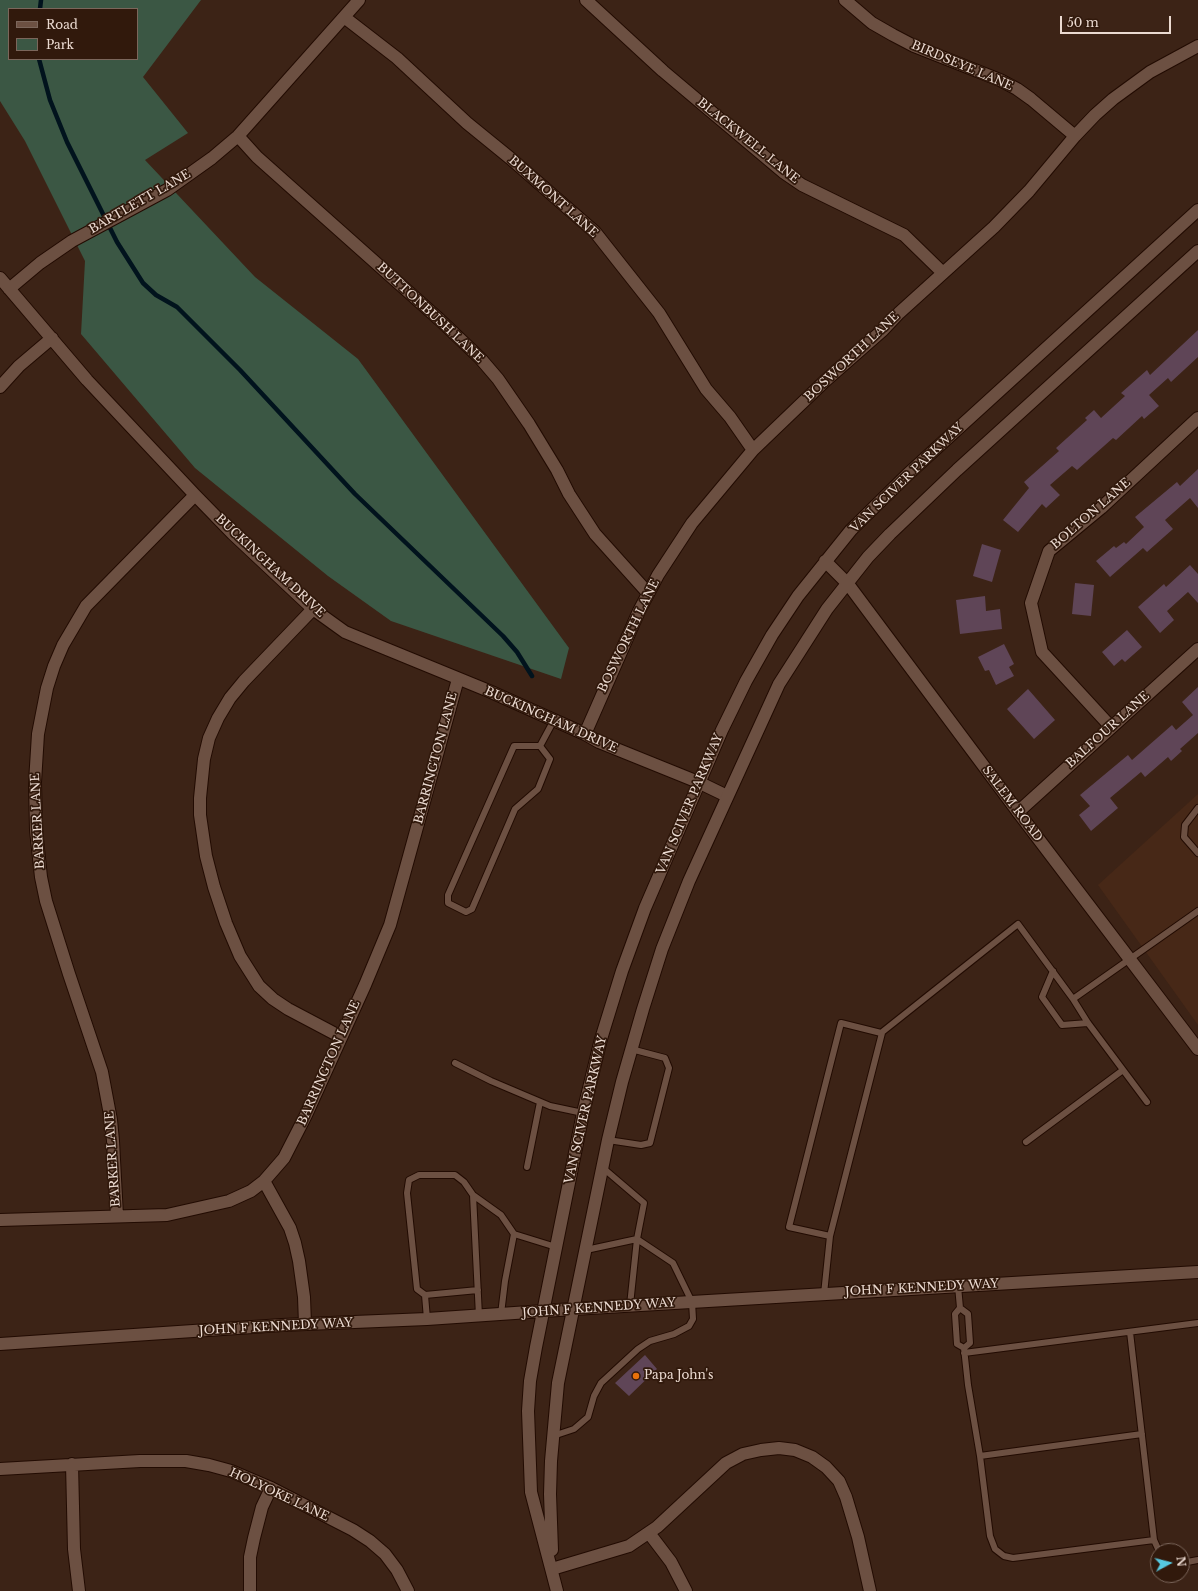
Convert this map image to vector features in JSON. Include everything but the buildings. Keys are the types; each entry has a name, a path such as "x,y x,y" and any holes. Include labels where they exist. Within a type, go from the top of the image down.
{"street":[{"name":"BARTLETT LANE","path":"9,289 40,263 72,241 142,204 191,174 212,158 238,136 359,0"},
{"name":"BLACKWELL LANE","path":"586,0 663,71 783,172 802,185 904,234 943,274"},
{"name":"BIRDSEYE LANE","path":"845,0 872,22 914,46 1000,80 1017,89 1075,136"},
{"name":"BUXMONT LANE","path":"344,17 397,58 467,122 595,232 659,313 706,389 730,417 753,450"},
{"name":"BOSWORTH LANE","path":"585,734 601,694 648,593 692,523 753,450 825,381 975,245 1029,191 1075,136 1095,115 1132,84 1150,72 1198,46"},
{"name":"BUTTONBUSH LANE","path":"238,136 257,157 440,320 480,358 498,379 529,424 557,470 569,494 595,534 648,593"},
{"name":"VAN SCIVER PARKWAY","path":"557,1591 531,1492 528,1411 530,1381 583,1113 601,1039 622,971 645,908 698,782 746,680 772,635 798,596 851,530 907,475 1198,210"},
{"name":"VAN SCIVER PARKWAY","path":"552,1569 550,1494 558,1383 608,1140 631,1049 662,949 689,881 779,684 827,609 874,551 923,501 1198,251"},
{"name":"BUCKINGHAM DRIVE","path":"0,278 87,380 233,534 313,609 345,632 554,720 613,748 698,782 727,796"},
{"path":"0,387 19,366 52,338"},
{"name":"BOLTON LANE","path":"1111,727 1042,652 1031,603 1049,551 1101,508 1198,418"},
{"name":"BARKER LANE","path":"117,1216 111,1120 102,1072 68,974 46,901 41,877 36,830 35,782 38,734 47,688 54,666 63,645 86,606 195,495"},
{"name":"SALEM ROAD","path":"825,561 848,584 1018,812 1198,1049"},
{"path":"313,609 244,681 230,698 218,718 209,738 204,759 200,798 200,815 206,856 214,887 226,923 240,956 259,986 273,999 294,1012 342,1037"},
{"name":"BALFOUR LANE","path":"1018,812 1198,649"},
{"name":"BARRINGTON LANE","path":"0,1220 167,1215 229,1201 250,1191 264,1181 284,1158 306,1115 342,1037 374,965 392,918 458,679"},
{"path":"264,1181 290,1228 295,1243 303,1290 305,1324"},
{"name":"JOHN F KENNEDY WAY","path":"0,1344 305,1324 479,1316 573,1308 1198,1272"},
{"path":"552,1569 630,1546 672,1515 726,1464 743,1454 779,1448 795,1450 812,1456 826,1467 839,1481 846,1497 858,1537 870,1591"},
{"name":"HOLYOKE LANE","path":"0,1469 140,1461 186,1461 231,1471 271,1488 353,1530 370,1541 385,1554 397,1570 408,1591"},
{"path":"72,1464 74,1549 79,1591"},
{"path":"250,1591 250,1557 257,1521 271,1488"},
{"path":"649,1533 671,1562 686,1591"}],"lane":[{"path":"540,746 554,720"},
{"path":"514,746 540,746 550,759 538,789 514,809 472,910 466,912 448,903 448,895 514,746"},
{"path":"1198,808 1184,825 1184,837 1198,853"},
{"path":"1073,999 1198,911"},
{"path":"824,1294 830,1236 882,1033 1018,924 1073,999 1088,1023 1147,1102"},
{"path":"1053,971 1042,997 1062,1025 1088,1023"},
{"path":"830,1236 789,1227 841,1023 882,1033"},
{"path":"608,1140 641,1145 650,1143 669,1068 665,1058 631,1049"},
{"path":"455,1063 491,1081 550,1106 583,1113"},
{"path":"1026,1142 1123,1070"},
{"path":"528,1167 540,1102"},
{"path":"603,1168 644,1203 637,1239 630,1305"},
{"path":"478,1290 425,1295 417,1289 407,1193 409,1180 419,1175 455,1175 464,1182 472,1195 501,1215 514,1234 556,1247"},
{"path":"472,1195 479,1316"},
{"path":"501,1314 505,1281 514,1234"},
{"path":"553,1436 574,1429 588,1417 594,1396 601,1382 638,1349 650,1341 674,1334 689,1326 692,1319 692,1302 674,1263 637,1239 586,1250"},
{"path":"958,1286 960,1308 955,1314 957,1344 964,1351 980,1456 990,1536 996,1549 1004,1556 1013,1558 1154,1540"},
{"path":"425,1295 426,1319"},
{"path":"960,1308 968,1314 970,1343 964,1351"},
{"path":"964,1351 1198,1323"},
{"path":"1130,1332 1155,1543"},
{"path":"980,1456 1142,1434"}],"shaded area":[{"path":"1198,794 1198,1025 1098,885"}],"green space":[{"path":"0,0 201,0 143,77 188,133 145,160 255,277 358,359 569,648 561,679 391,621 328,576 195,468 81,334 85,261 25,141 0,101"}],"waterway":[{"path":"40,8 41,0"},
{"path":"39,60 50,100 67,142 117,242 143,283 156,295 177,307 240,370 355,494 503,636 517,652 532,676"}],"place":[{"name":"Papa John's","path":"636,1376"}]}
